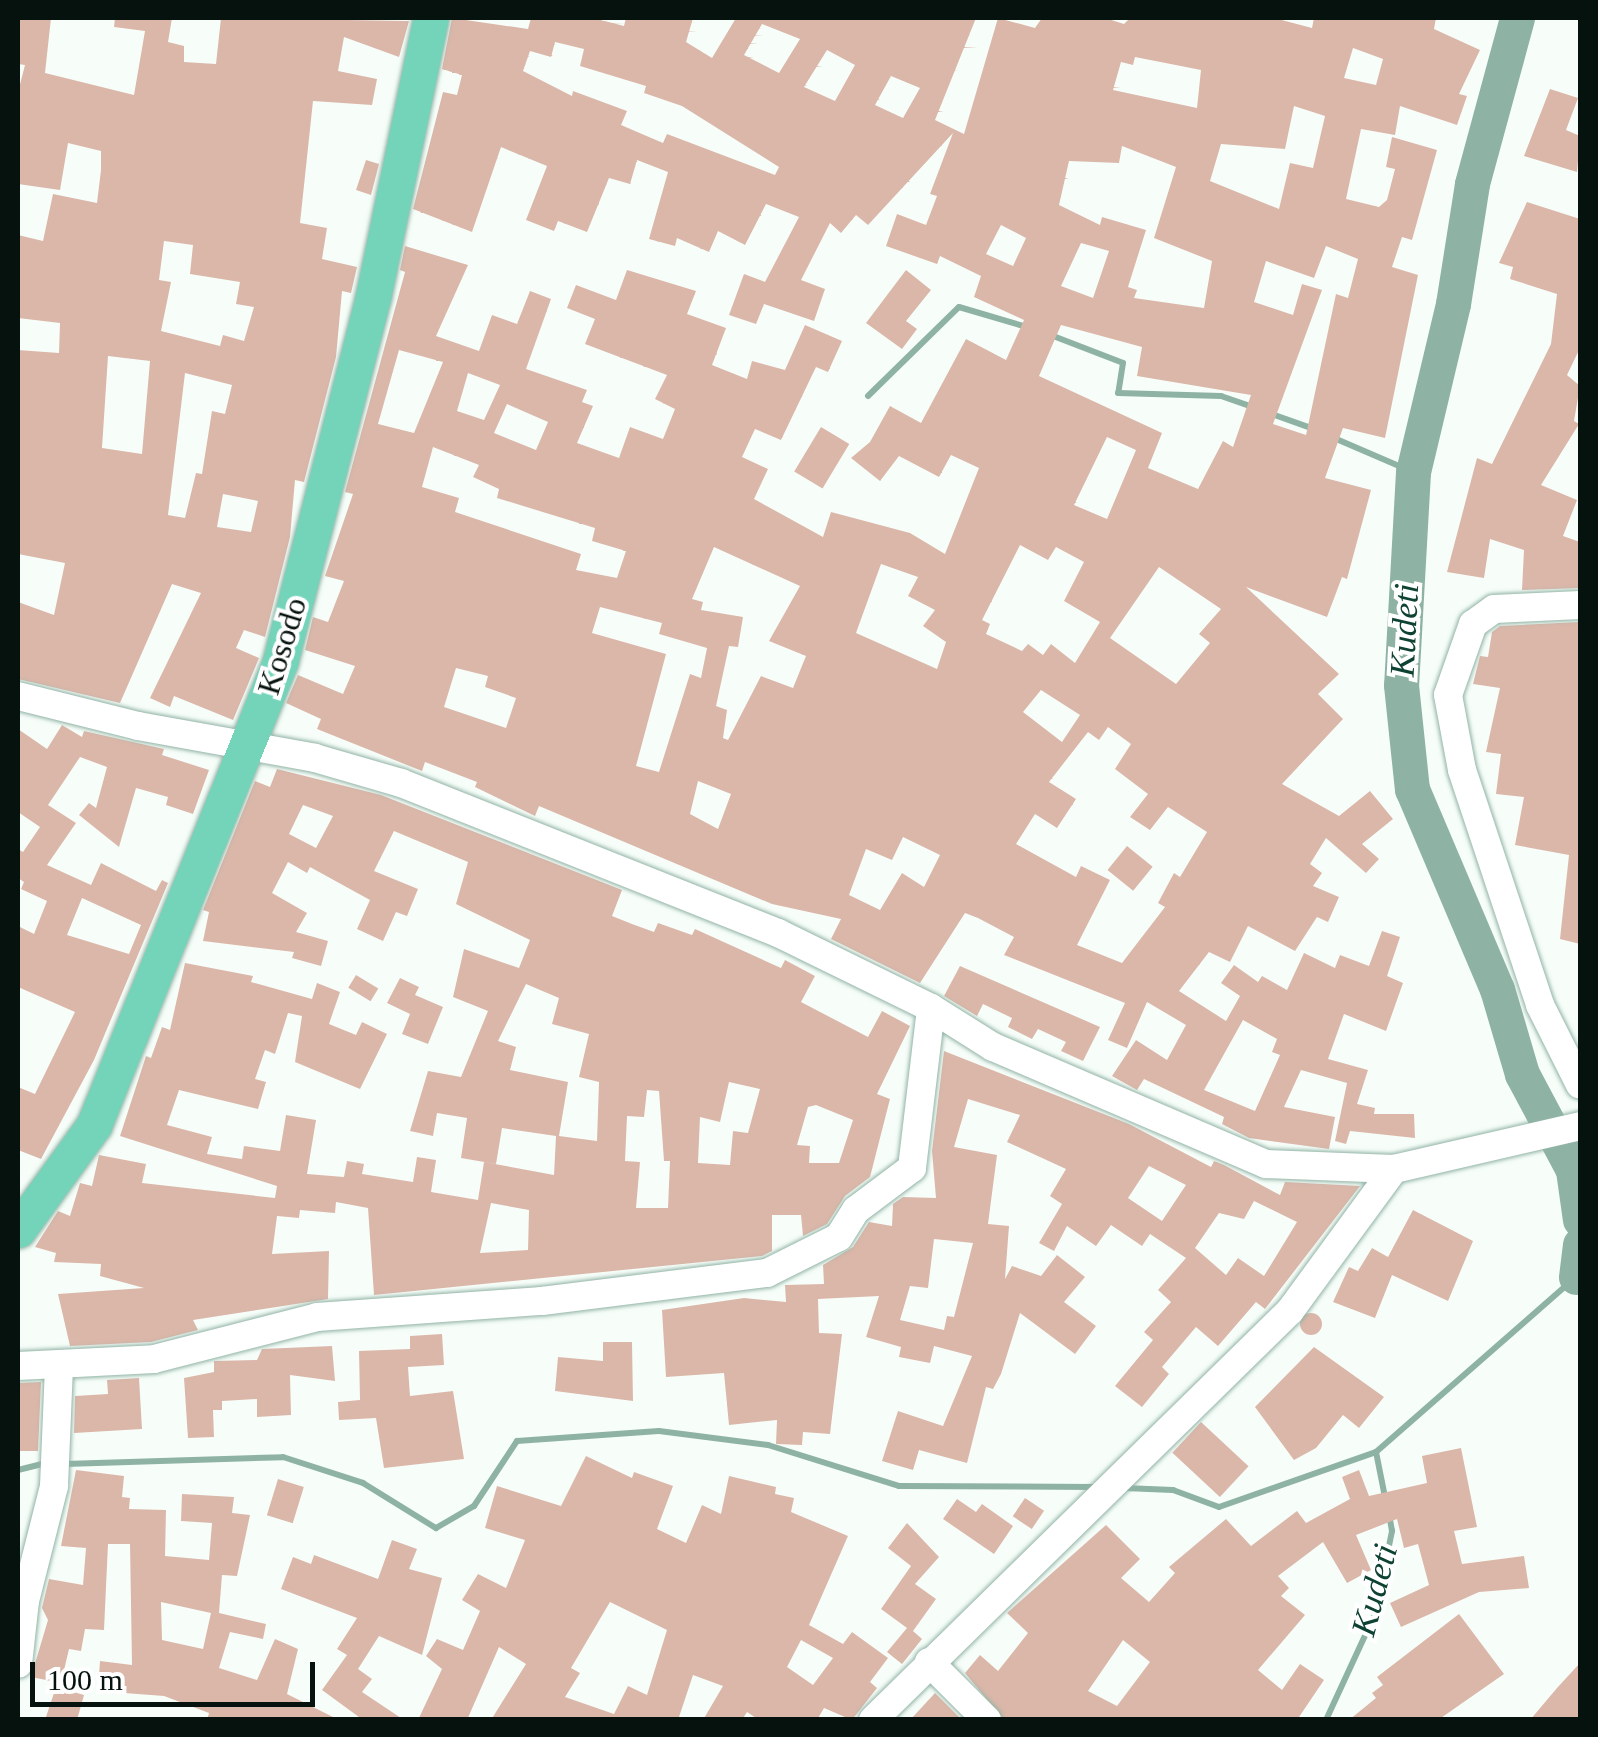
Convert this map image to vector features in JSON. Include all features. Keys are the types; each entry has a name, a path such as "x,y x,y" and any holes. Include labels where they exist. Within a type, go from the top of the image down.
{"main road":[{"name":"Kosodo","path":"18,1230 94,1125 250,746 280,662 354,372 431,18"}],"street":[{"path":"1580,604 1494,609 1473,624 1448,696 1462,770 1540,1005 1580,1085"},
{"path":"18,696 400,783 778,932 931,1008 993,1046 1266,1164 1394,1168 1575,1128"},
{"path":"18,1366 154,1359 317,1317 542,1301 767,1273 815,1254 839,1237 856,1210 912,1168 931,1008"},
{"path":"873,1720 1094,1499 1290,1311 1394,1168"},
{"path":"18,1664 25,1601 54,1486 60,1366"},
{"path":"929,1662 987,1720"}],"building":[{"path":"18,18 51,18 45,73 134,95 145,31 114,27 115,18 172,18 168,42 184,46 184,62 216,64 221,18 409,21 399,57 344,37 338,71 377,79 372,105 313,101 300,223 327,228 322,259 357,267 351,293 342,291 336,357 304,482 295,480 290,537 265,637 244,630 236,648 259,658 233,720 174,696 170,707 150,698 201,593 172,584 120,703 18,679 18,602 54,615 65,563 18,554 18,350 59,353 60,323 18,318 18,235 43,241 53,194 97,203 101,151 68,143 60,190 18,184 18,92 25,65 18,64","holes":["164,241 193,245 190,274 240,282 236,304 254,307 244,341 223,335 220,346 161,331 171,282 159,280","108,356 150,361 142,454 102,448","185,373 232,385 225,414 212,411 202,474 196,473 185,518 168,515","223,494 258,501 251,532 217,527"]},
{"path":"452,18 528,29 531,18 593,18 624,26 626,18 693,18 686,42 712,58 736,18 976,18 935,120 964,134 998,18 1035,28 1042,18 1105,18 1124,24 1130,18 1274,18 1312,28 1314,18 1436,18 1434,29 1480,50 1459,94 1467,96 1457,125 1400,106 1395,135 1361,129 1346,199 1379,207 1387,200 1395,169 1386,167 1392,137 1437,150 1412,240 1402,237 1392,267 1418,275 1385,438 1343,428 1325,478 1371,490 1347,579 1342,577 1327,617 1246,587 1339,674 1318,694 1343,719 1282,784 1339,816 1370,791 1393,819 1362,844 1379,859 1366,873 1326,838 1310,864 1322,873 1313,886 1339,897 1328,922 1317,917 1295,951 1248,926 1230,962 1209,952 1179,991 1226,1021 1240,996 1221,983 1234,965 1258,982 1262,976 1287,990 1304,953 1335,968 1340,955 1369,966 1382,931 1400,937 1387,976 1403,983 1386,1031 1344,1014 1328,1059 1368,1070 1357,1104 1375,1108 1374,1114 1414,1114 1415,1138 1350,1131 1346,1144 1335,1141 1347,1083 1301,1070 1284,1107 1335,1117 1329,1149 1249,1138 1222,1124 1224,1117 1144,1079 1137,1090 1112,1076 1136,1040 1167,1060 1186,1025 1147,1002 1127,1048 1108,1040 1125,1003 1004,955 1014,937 978,918 965,913 920,983 831,939 841,919 772,904 539,806 535,816 475,787 477,782 425,762 422,771 317,729 321,719 286,703 298,675 343,694 355,666 305,650 313,617 328,622 344,581 325,576 353,494 345,492 405,272 400,270 405,246 468,265 436,336 479,351 492,315 517,324 530,291 551,299 526,369 587,390 582,402 593,406 577,443 619,458 630,427 663,439 675,409 655,399 667,375 585,344 595,319 567,308 576,285 616,300 627,270 696,291 687,314 726,328 712,365 747,379 752,361 785,370 805,325 842,341 828,372 816,367 781,440 755,429 742,457 768,469 754,499 823,537 831,512 910,533 945,554 979,468 951,455 939,477 899,456 880,481 851,458 870,442 890,406 921,423 966,339 1006,360 1024,320 974,297 981,276 940,256 937,264 886,246 897,214 926,225 937,196 930,194 953,133 868,225 856,215 841,233 830,223 801,280 825,289 814,321 764,304 756,324 729,315 744,274 765,282 799,217 766,204 745,245 718,231 709,252 677,238 675,246 649,239 668,172 637,160 630,184 609,178 587,232 558,221 554,231 526,220 547,166 501,147 472,232 413,209 443,92 457,95 462,75 442,69","holes":["762,24 800,39 779,73 744,55","555,42 584,49 580,66 646,86 644,93 682,106 779,167 775,175 667,134 663,143 621,125 627,111 573,91 572,96 523,71 530,51 551,57","1353,48 1383,59 1376,85 1344,78","827,50 855,65 835,101 804,87","1135,57 1201,70 1197,108 1113,90 1121,62 1133,65","891,76 920,88 903,118 875,105","1294,106 1325,116 1313,168 1290,163 1279,209 1210,181 1221,144 1285,149","1122,146 1176,167 1154,238 1212,261 1204,308 1134,298 1137,290 1128,287 1146,230 1102,217 1100,225 1059,205 1069,161 1119,163","1001,225 1026,238 1013,266 986,254","1081,243 1109,251 1093,298 1061,286","1326,246 1358,259 1348,298 1336,294 1306,435 1273,424 1322,290 1302,284 1293,315 1254,302 1266,261 1314,278","1061,325 1142,347 1137,376 1251,395 1233,447 1223,441 1198,489 1148,468 1162,433 1039,376","399,350 443,362 414,433 378,424","468,373 500,385 484,420 457,411","507,404 548,422 536,450 494,433","1107,437 1136,450 1107,519 1074,505","433,447 479,465 473,477 499,489 497,498 595,528 592,541 626,551 617,578 576,570 581,554 455,512 459,498 422,487","1020,545 1048,560 1056,547 1084,562 1064,601 1100,622 1075,663 1051,644 1043,655 1028,644 1022,651 986,634 990,624 982,620","714,547 800,586 769,641 806,656 793,688 761,676 728,740 723,738 727,710 716,706 729,646 738,647 743,617 701,610 703,602 692,599","881,564 918,577 908,596 935,610 923,626 946,642 937,669 856,633","1159,567 1221,609 1199,634 1210,643 1176,684 1110,638","600,607 662,623 659,634 707,648 701,678 690,674 659,772 636,766 666,654 592,633","456,668 488,676 485,687 516,698 506,728 444,707","1041,690 1080,715 1062,742 1023,712","1108,727 1131,744 1115,769 1148,794 1130,817 1150,830 1168,807 1207,832 1180,877 1174,873 1158,903 1165,907 1122,963 1077,945 1110,880 1081,866 1076,877 1016,844 1035,814 1057,828 1076,799 1049,782 1088,732 1099,740","698,781 731,794 718,829 690,814","903,837 940,855 924,887 902,873 880,910 849,895 866,849 892,860","1243,1020 1277,1039 1272,1052 1280,1055 1255,1111 1204,1090"]},
{"path":"1550,89 1578,98 1566,130 1580,136 1577,172 1524,156"},
{"path":"366,160 379,164 371,195 356,190"},
{"path":"1527,202 1580,219 1580,348 1567,375 1580,386 1574,421 1579,424 1541,485 1577,500 1563,536 1580,542 1580,588 1522,590 1524,550 1490,539 1484,578 1447,572 1477,458 1492,464 1551,344 1557,294 1510,279 1513,267 1499,263"},
{"path":"906,270 931,290 906,321 917,329 902,349 866,323"},
{"path":"821,427 849,444 823,489 794,472"},
{"path":"1580,622 1580,944 1560,939 1569,855 1515,845 1524,797 1496,794 1501,754 1486,752 1500,688 1473,684 1480,656 1488,657 1492,632 1500,626"},
{"path":"62,725 82,737 84,731 164,749 162,755 209,770 193,814 166,805 168,797 136,788 119,847 79,815 89,803 96,808 107,767 80,757 48,805 76,823 47,865 91,885 101,863 156,891 162,880 168,883 94,1060 41,1159 18,1150 18,1087 35,1094 75,1012 18,987 18,926 34,934 47,901 21,889 24,882 18,878 18,849 23,852 40,827 18,812 18,729 47,749","holes":["82,898 141,925 129,954 67,935"]},
{"path":"277,769 381,795 622,890 612,916 654,932 658,923 692,935 695,929 781,968 785,960 815,976 801,1002 868,1037 882,1011 910,1026 877,1094 890,1099 870,1177 845,1196 827,1224 803,1236 801,1215 772,1215 772,1251 762,1256 374,1295 368,1208 336,1202 335,1213 300,1210 299,1218 277,1216 272,1254 329,1251 328,1299 193,1320 198,1330 151,1342 70,1346 58,1294 144,1288 100,1276 101,1264 54,1262 56,1253 35,1247 58,1211 70,1216 80,1183 92,1186 99,1155 146,1164 142,1183 275,1198 277,1186 120,1136 146,1056 151,1058 162,1027 170,1030 185,963 253,976 251,982 312,999 317,983 340,992 329,1024 356,1035 362,1022 387,1034 360,1089 295,1062 302,1016 288,1013 275,1054 265,1050 255,1079 266,1082 258,1109 179,1090 167,1125 212,1137 207,1154 242,1159 244,1146 280,1151 286,1115 316,1120 307,1174 344,1177 347,1161 364,1164 362,1174 413,1182 417,1157 436,1160 431,1192 478,1200 484,1162 554,1175 556,1136 502,1128 496,1164 461,1158 467,1118 437,1113 433,1136 410,1131 428,1071 461,1077 488,1011 453,997 464,949 519,968 530,940 456,904 468,862 394,831 374,871 418,889 407,916 396,912 383,941 357,929 370,900 310,867 307,873 288,862 272,893 307,913 296,932 328,941 321,966 292,958 294,952 203,941 209,912 203,910 255,781 270,787","holes":["303,805 333,816 316,848 289,834","526,984 559,998 552,1024 589,1034 579,1077 599,1082 597,1141 559,1136 568,1082 510,1070 516,1047 498,1041","729,1082 760,1089 748,1133 733,1131 730,1165 698,1163 700,1117 720,1122","647,1090 659,1091 664,1161 670,1161 668,1208 636,1208 640,1162 625,1161 627,1116 644,1117","816,1105 853,1120 839,1163 809,1163 810,1146 797,1145 808,1107","491,1203 529,1210 528,1250 480,1253"]},
{"path":"1127,846 1153,867 1133,891 1107,870"},
{"path":"960,966 1100,1027 1083,1061 1061,1051 1066,1042 1038,1029 1032,1039 1008,1027 1012,1018 983,1004 977,1016 944,996"},
{"path":"356,975 378,988 371,1001 348,988"},
{"path":"400,978 419,987 415,995 443,1007 428,1044 402,1034 410,1014 387,1003"},
{"path":"944,1051 1129,1124 1211,1167 1214,1161 1224,1165 1280,1195 1285,1182 1360,1186 1265,1309 1256,1302 1218,1346 1196,1327 1162,1367 1169,1374 1142,1407 1115,1386 1153,1340 1144,1332 1171,1302 1158,1290 1186,1258 1150,1234 1142,1246 1111,1225 1096,1246 1067,1226 1054,1251 1039,1243 1062,1204 1050,1196 1066,1169 1007,1142 1020,1115 968,1099 954,1147 997,1155 988,1224 1009,1226 1005,1279 1012,1266 1041,1276 1057,1255 1085,1277 1064,1302 1096,1326 1075,1354 1020,1313 1001,1374 993,1389 986,1387 967,1463 919,1450 913,1470 882,1461 898,1411 943,1426 972,1356 934,1346 930,1363 899,1357 901,1347 866,1337 879,1296 818,1299 819,1333 842,1334 830,1434 803,1432 802,1445 776,1444 777,1420 729,1425 724,1373 666,1377 662,1310 744,1298 786,1302 785,1285 824,1284 823,1265 853,1247 869,1222 892,1226 893,1204 903,1197 936,1198 932,1151","holes":["1149,1166 1186,1185 1162,1221 1128,1198","1254,1201 1297,1222 1264,1276 1238,1258 1226,1275 1195,1248 1219,1213 1244,1219","934,1239 973,1243 954,1317 947,1316 944,1330 900,1320 910,1286 928,1288"]},
{"path":"1413,1210 1473,1241 1448,1301 1392,1275 1375,1318 1333,1302 1349,1267 1358,1271 1372,1248 1388,1257"},
{"path":"1311,1313 1322,1324 1311,1335 1300,1324"},
{"path":"442,1334 444,1365 408,1367 410,1396 453,1391 464,1459 384,1468 376,1418 339,1420 338,1402 360,1400 359,1351 410,1349 410,1336"},
{"path":"603,1342 632,1342 633,1401 555,1391 558,1357 603,1361"},
{"path":"332,1346 335,1381 290,1375 291,1415 257,1417 257,1399 222,1401 222,1410 213,1410 214,1437 188,1438 184,1378 214,1372 214,1361 257,1360 262,1349"},
{"path":"1314,1347 1384,1397 1359,1428 1343,1415 1316,1448 1294,1460 1255,1407"},
{"path":"139,1378 142,1429 74,1433 75,1396 108,1394 107,1380"},
{"path":"41,1382 38,1451 18,1451 18,1383"},
{"path":"1201,1422 1249,1466 1220,1497 1172,1453"},
{"path":"1461,1448 1477,1527 1454,1531 1462,1564 1524,1556 1529,1588 1479,1592 1401,1627 1390,1603 1429,1585 1418,1544 1404,1548 1397,1519 1356,1535 1371,1570 1347,1583 1323,1542 1278,1576 1289,1588 1281,1596 1305,1615 1258,1670 1282,1690 1300,1664 1324,1680 1297,1720 1004,1720 965,1673 980,1655 998,1671 1028,1633 1007,1613 1106,1525 1140,1559 1121,1578 1149,1602 1175,1573 1169,1567 1226,1519 1251,1546 1297,1511 1306,1523 1350,1499 1342,1477 1359,1470 1369,1496 1427,1483 1422,1456","holes":["1123,1640 1150,1662 1117,1706 1088,1691"]},
{"path":"586,1456 632,1478 634,1472 673,1486 657,1529 686,1543 702,1505 721,1514 729,1476 776,1487 775,1494 794,1498 791,1512 848,1536 809,1625 843,1644 852,1632 888,1658 870,1682 877,1688 852,1720 824,1708 817,1720 759,1720 747,1712 742,1720 703,1720 723,1686 693,1675 678,1720 491,1720 526,1664 499,1647 467,1720 418,1720 442,1669 426,1656 437,1639 463,1650 480,1611 462,1600 478,1574 506,1588 525,1540 485,1528 497,1486 561,1506","holes":["610,1602 667,1630 647,1695 628,1686 614,1714 565,1697 580,1673 571,1668","801,1640 833,1658 813,1685 787,1667"]},
{"path":"76,1470 124,1476 122,1497 130,1498 129,1509 166,1510 165,1556 209,1560 212,1523 181,1521 182,1494 234,1497 232,1513 250,1515 237,1576 222,1575 219,1613 266,1624 263,1639 230,1632 219,1668 257,1680 275,1639 298,1649 287,1694 339,1720 207,1720 209,1713 164,1696 98,1691 100,1661 132,1665 130,1544 108,1544 104,1630 85,1629 81,1651 69,1649 61,1683 31,1677 48,1620 42,1608 49,1579 83,1585 86,1548 61,1546","holes":["161,1602 211,1613 203,1649 162,1640"]},
{"path":"278,1479 304,1487 293,1523 267,1515"},
{"path":"1025,1498 1044,1511 1032,1529 1013,1516"},
{"path":"957,1499 976,1512 982,1504 1013,1526 994,1554 943,1519"},
{"path":"907,1523 939,1557 915,1584 936,1599 913,1631 922,1639 902,1664 887,1652 907,1628 881,1609 911,1566 888,1548"},
{"path":"392,1540 417,1549 409,1569 442,1578 422,1655 379,1636 358,1669 372,1679 362,1692 404,1720 363,1720 322,1690 347,1655 337,1649 357,1618 281,1589 293,1557 311,1564 314,1555 378,1579"},
{"path":"1459,1614 1504,1674 1438,1720 1349,1720 1376,1698 1372,1693 1383,1685 1377,1677"},
{"path":"1580,1663 1580,1720 1530,1720 1557,1688"},
{"path":"56,1687 84,1695 77,1720 45,1720"},
{"path":"935,1693 962,1720 910,1720"}],"waterway":[{"name":"Kudeti","path":"1517,18 1472,184 1453,304 1413,472 1401,685 1412,789 1497,989 1522,1074 1573,1170 1580,1220"},
{"path":"868,396 959,307 1027,327"},
{"path":"1048,334 1123,363 1118,393 1221,396 1253,407"},
{"path":"1269,413 1314,429"},
{"path":"1334,438 1413,472"},
{"name":"Kudeti","path":"1576,1277 1580,1244"},
{"name":"Kudeti","path":"1124,1488 1173,1490 1219,1507 1376,1452 1576,1277 1580,1289"},
{"path":"65,1464 283,1457 363,1483 436,1528 474,1506 517,1441 659,1431 768,1445 899,1486 1096,1487"},
{"name":"Kudeti","path":"1376,1452 1385,1497"},
{"path":"18,1470 47,1463"},
{"name":"Kudeti","path":"1326,1720 1375,1614 1392,1531 1389,1514"}]}
